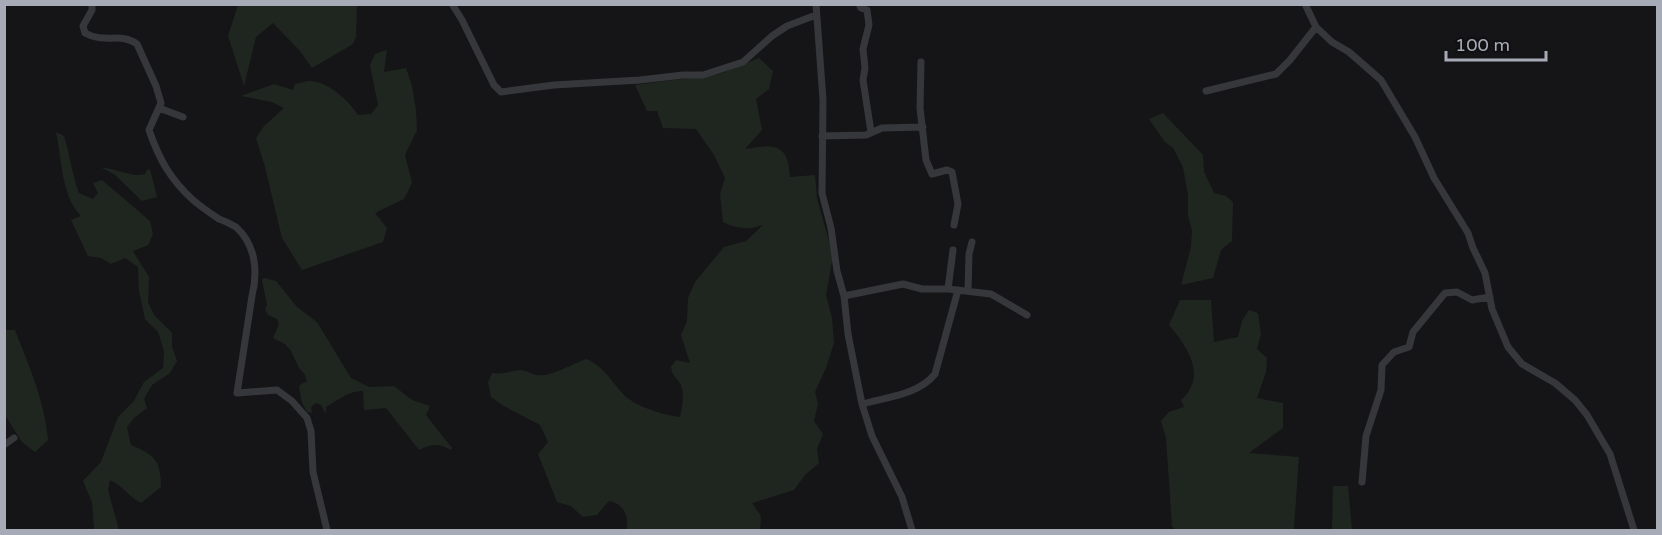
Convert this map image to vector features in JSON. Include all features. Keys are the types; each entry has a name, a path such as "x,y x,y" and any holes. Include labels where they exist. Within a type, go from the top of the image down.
{"street":[{"path":"92,4 92,10 83,26 85,33 95,38 126,37 137,44 159,94 161,103 149,130 165,170 194,201 235,226 248,241 255,263 255,284 237,393 277,390 292,401 307,418 311,431 313,472 327,531"},
{"path":"452,4 494,84 501,92 554,85 703,75 743,62 787,26 816,15"},
{"path":"816,4 823,100 822,193 844,296 848,334 862,404 872,436 902,497 912,531"},
{"path":"859,4 861,8 867,10 869,22 863,49 865,68 863,80 872,132"},
{"path":"1305,4 1316,27 1381,80 1415,137 1434,178 1465,227 1485,273 1494,315 1508,347 1521,364 1555,383 1575,400 1599,435 1610,454 1634,531"},
{"path":"1206,92 1276,74 1316,27"},
{"path":"921,62 920,105 926,160 934,175 947,170 952,172 958,201 954,225"},
{"path":"159,108 183,117"},
{"path":"822,136 866,135 882,128 923,127"},
{"path":"968,291 969,254 972,242"},
{"path":"948,289 953,250"},
{"path":"844,296 903,284 922,289 948,289 993,295 1026,315"},
{"path":"862,404 914,390 927,383 935,374 958,290"},
{"path":"1362,482 1366,436 1381,390 1381,368 1384,362 1397,350 1409,347 1413,332 1444,292 1457,292 1472,300 1490,297"},
{"path":"4,445 14,438"}],"shaded area":[{"path":"238,5 357,5 356,37 353,44 312,68 300,51 273,23 256,37 244,86 228,36"},
{"path":"387,50 384,72 406,68 412,86 417,130 405,155 412,183 404,199 375,213 387,228 383,242 302,270 282,238 256,138 264,126 284,108 272,102 241,96 274,84 293,90 295,84 310,81 324,85 338,93 358,115 371,114 378,105 370,65 375,54"},
{"path":"759,58 773,71 769,89 756,99 762,130 745,149 777,148 786,157 790,177 815,175 817,198 833,256 826,295 832,318 834,343 815,392 818,404 814,421 823,434 817,449 819,463 805,475 794,490 752,503 761,516 760,530 627,530 624,511 619,505 609,501 597,515 583,517 571,506 557,502 538,454 548,442 540,425 491,397 488,382 492,373 520,370 544,375 587,359 604,371 629,399 650,410 680,417 683,401 682,389 671,367 676,360 690,363 681,335 687,321 688,298 695,282 724,247 746,241 763,225 743,228 723,222 720,194 725,178 714,155 696,129 663,128 657,111 647,111 635,85 719,74"},
{"path":"1163,113 1203,155 1204,172 1214,193 1226,196 1233,202 1232,241 1221,250 1213,278 1181,285 1191,247 1192,230 1188,216 1188,195 1183,167 1173,148 1165,142 1149,119"},
{"path":"56,132 64,136 79,193 93,199 98,193 93,183 102,180 150,221 153,234 148,245 133,251 149,277 148,302 154,315 172,333 172,347 177,361 170,373 152,385 144,399 147,408 127,427 131,445 146,452 158,465 161,487 141,503 110,480 108,490 119,530 92,530 94,528 92,502 83,481 101,462 118,417 134,401 144,382 163,368 164,351 158,332 145,319 139,291 138,267 125,258 111,264 101,258 88,256 71,220 81,216 74,208 66,188"},
{"path":"102,168 140,175 150,169 157,197 142,201 114,174"},
{"path":"264,278 276,281 297,307 317,322 351,378 369,387 394,386 412,400 430,406 426,415 452,448 451,450 435,445 419,450 386,408 364,410 363,391 348,394 334,402 326,407 326,414 321,405 316,403 311,407 312,413 307,412 302,403 299,387 307,381 304,373 285,344 273,338 279,324 277,319 268,315 265,309 267,305 262,280"},
{"path":"1180,300 1211,300 1214,342 1238,337 1242,321 1249,310 1258,313 1261,334 1257,349 1267,358 1266,372 1257,398 1283,403 1283,428 1249,453 1299,457 1295,530 1176,530 1172,526 1166,438 1161,421 1169,412 1184,407 1181,400 1189,391 1194,371 1188,352 1169,325"},
{"path":"4,330 15,330 44,412 48,440 35,452 22,442 5,415"},
{"path":"1333,486 1348,486 1352,530 1332,530"}]}
